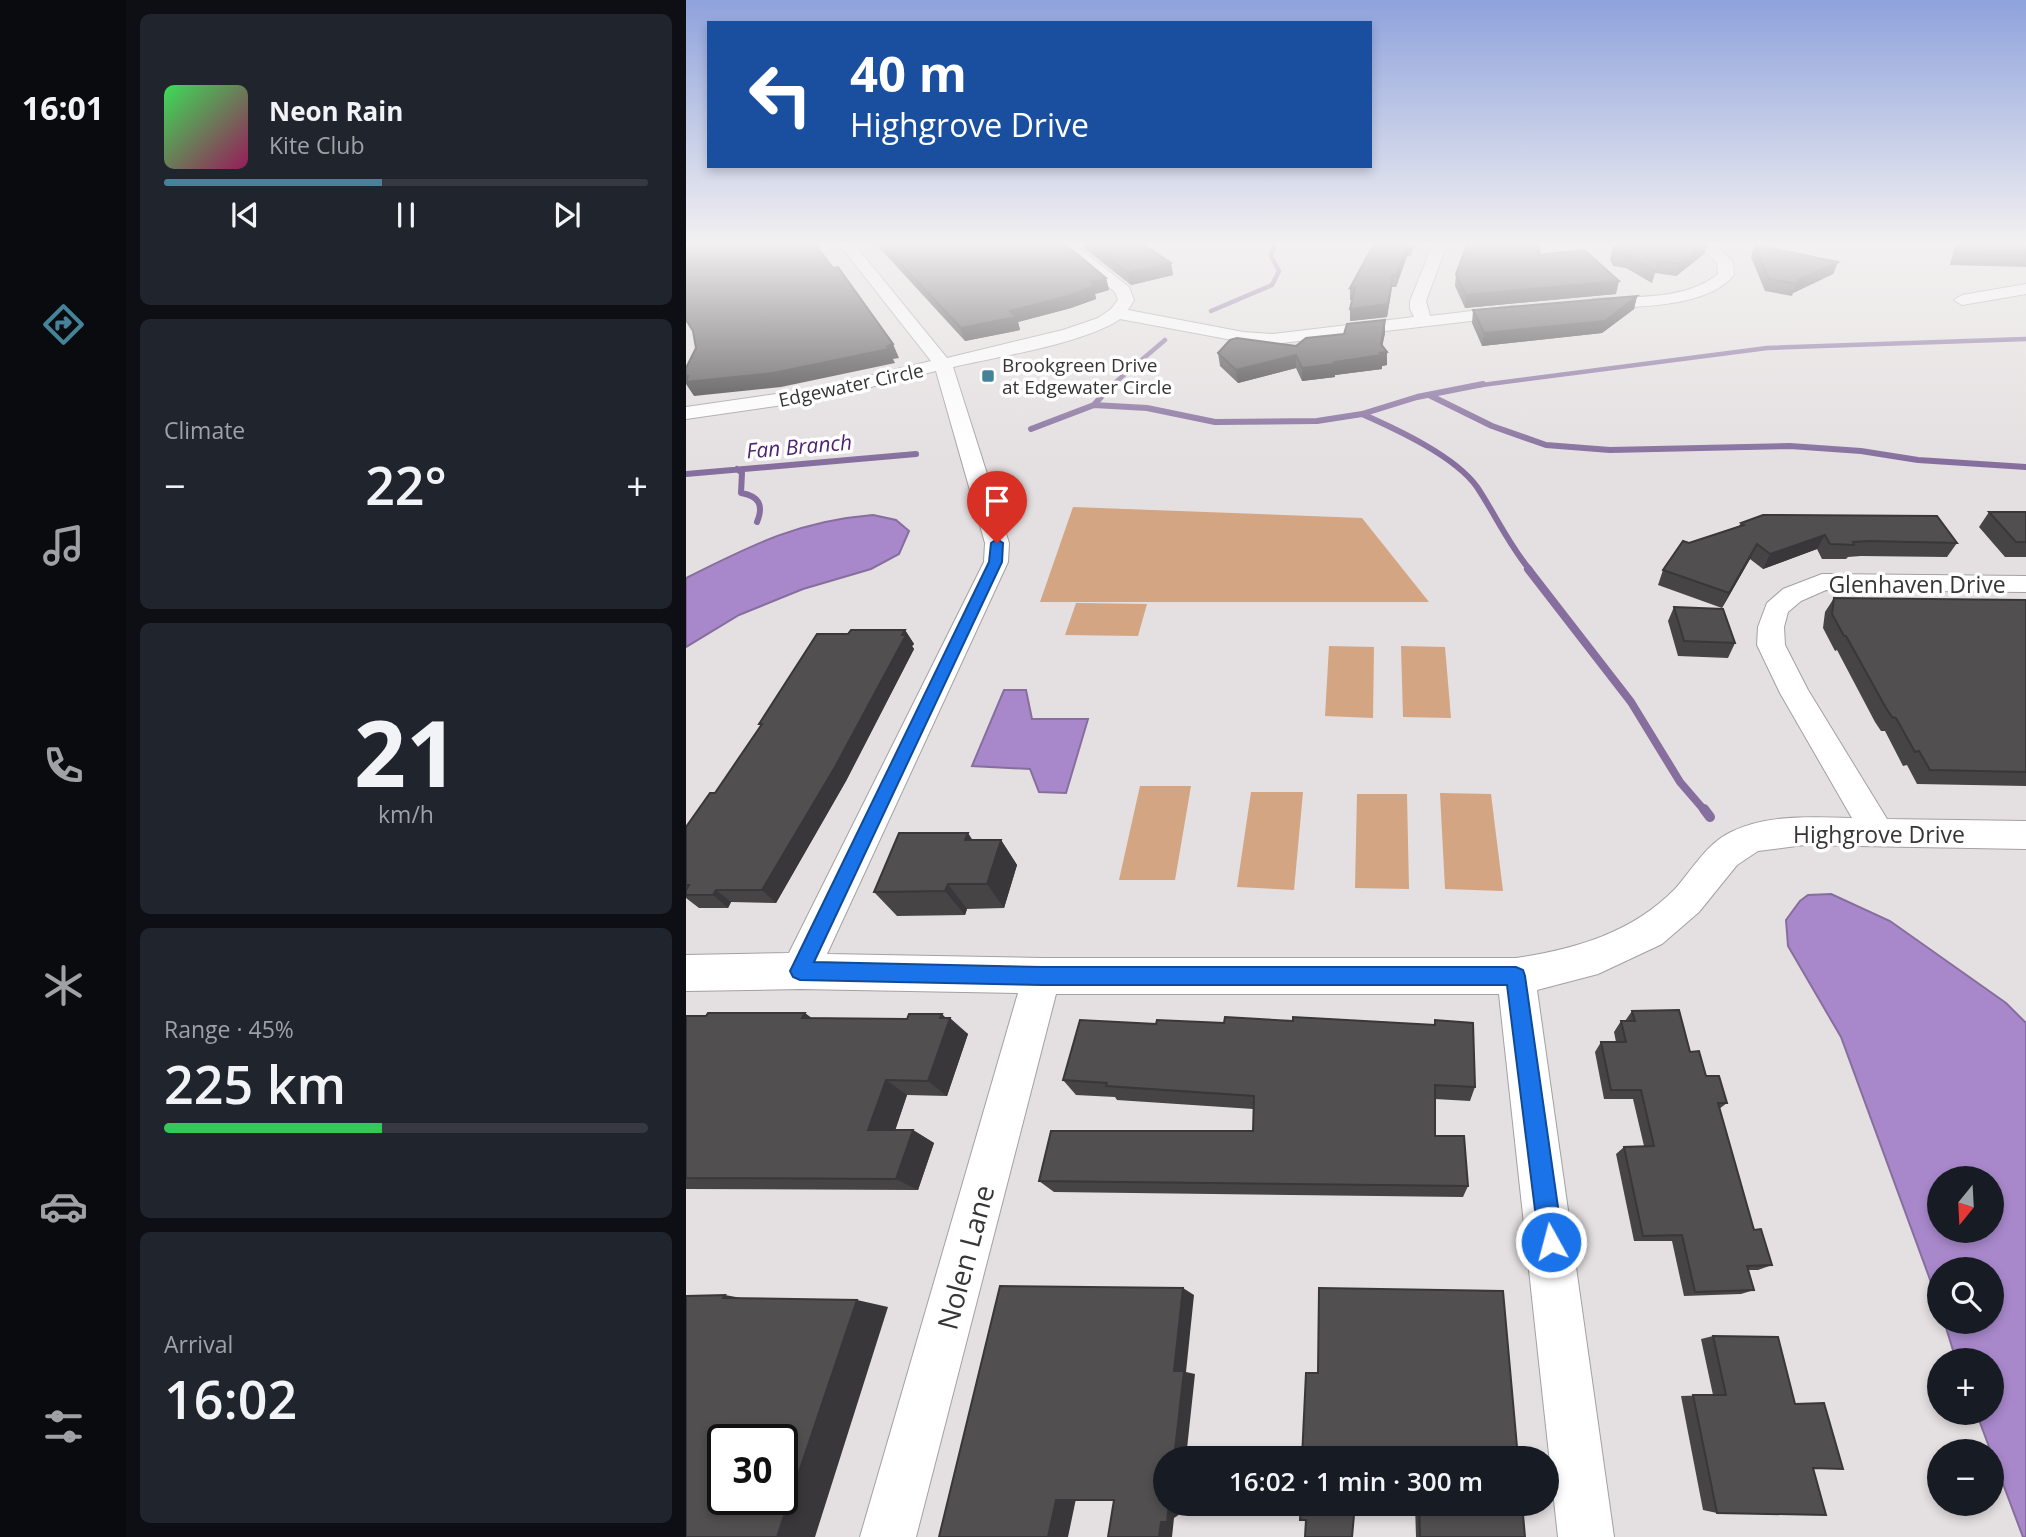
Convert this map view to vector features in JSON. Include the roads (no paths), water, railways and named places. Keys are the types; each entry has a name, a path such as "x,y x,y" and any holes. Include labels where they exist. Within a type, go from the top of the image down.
{"street":[{"path":"800,971 996,562 997,543 943,365 903,316"},
{"name":"Edgewater Circle","path":"686,413 818,394 1080,330 1104,322 1113,316"},
{"path":"1132,316 1258,339 1306,337 1470,316"},
{"path":"1422,316 1424,320"},
{"name":"Glenhaven Drive","path":"1878,833 1795,693 1771,645 1771,627 1776,609 1792,595 1822,582 2026,584"},
{"name":"Highgrove Drive","path":"686,973 800,971 1042,976 1516,976 1566,968 1604,955 1644,935 1685,903 1721,856 1742,842 1768,834 1804,831 2026,835"},
{"name":"Nolen Lane","path":"888,1537 1042,976"},
{"path":"1516,976 1586,1537"}],"waterway":[{"path":"1474,386 1767,348 2026,339"},
{"name":"Fan Branch","path":"1111,386 1165,340"},
{"name":"Fan Branch","path":"1094,405 1112,384"},
{"path":"1362,414 1417,397 1483,384"},
{"path":"1429,395 1492,426 1546,445 1610,450 1790,446 1861,451 1918,460 2026,467"},
{"name":"Fan Branch","path":"1031,429 1094,405"},
{"path":"1094,405 1147,408 1215,422 1317,421 1362,414"},
{"path":"1362,414 1424,444 1467,476 1477,487 1530,570"},
{"name":"Fan Branch","path":"738,470 916,454"},
{"name":"Fan Branch","path":"686,474 738,470"},
{"path":"738,470 742,473 741,493 752,496 760,506 757,522"},
{"path":"1528,569 1631,702 1680,782 1705,811"},
{"path":"1704,809 1710,817"}],"place":[{"name":"Brookgreen Drive at Edgewater Circle","path":"988,376"}]}
